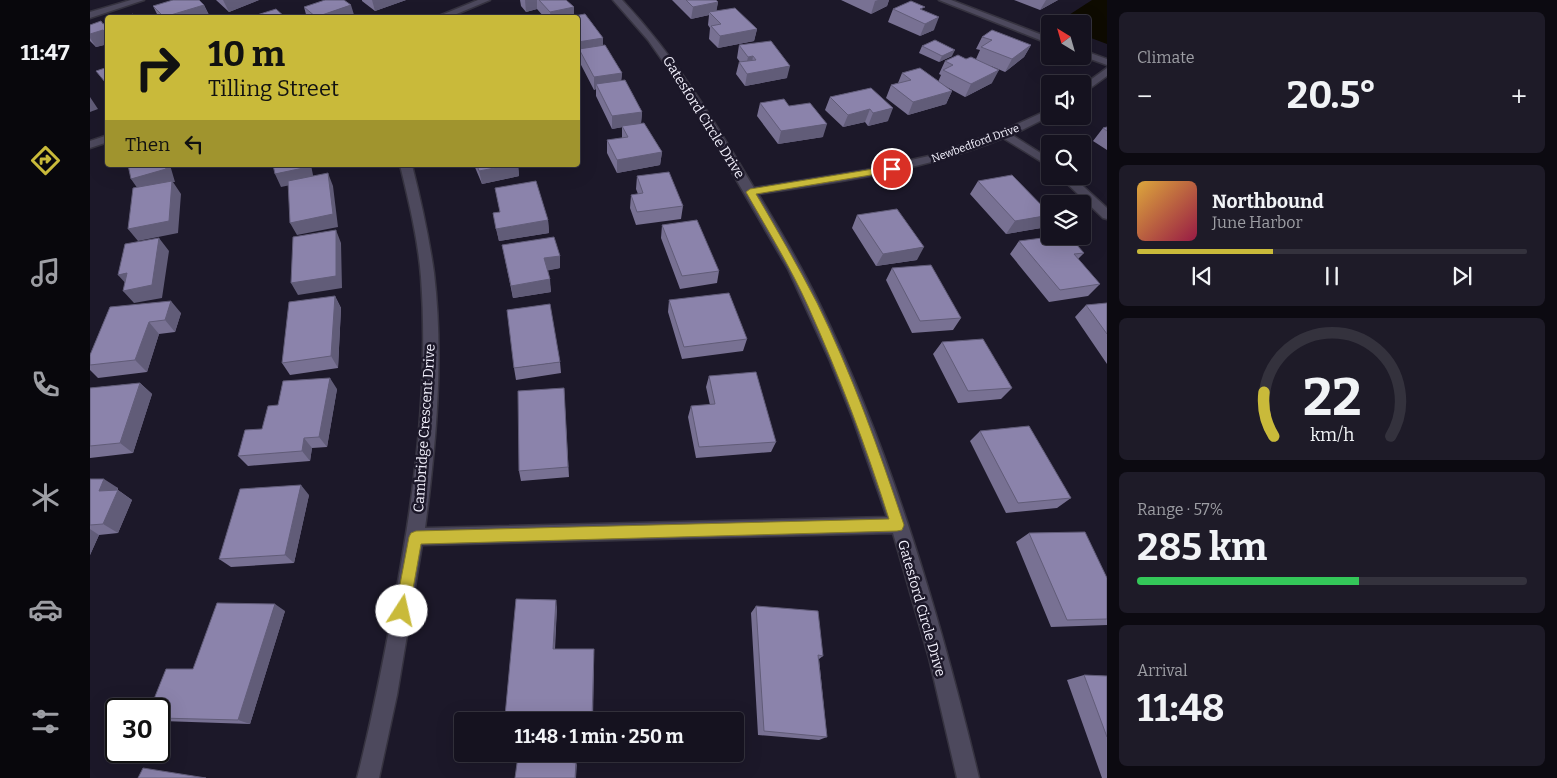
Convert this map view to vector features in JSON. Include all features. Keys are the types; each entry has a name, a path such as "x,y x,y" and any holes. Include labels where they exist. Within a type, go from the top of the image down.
{"street":[{"path":"446,15 486,0"},
{"name":"Gatesford Circle Drive","path":"617,0 651,36 674,67 750,192 790,261 812,305 853,400 881,474 926,616 968,778"},
{"path":"943,0 1041,38"},
{"path":"90,15 136,1"},
{"path":"1091,56 1107,62"},
{"path":"1091,84 1107,71"},
{"name":"Newbedford Drive","path":"750,192 892,169 957,152 1005,135 1041,117"},
{"path":"1005,135 1041,158"},
{"path":"90,145 105,139"},
{"name":"Cambridge Crescent Drive","path":"368,778 392,666 416,537 431,376 430,304 423,239 407,167"},
{"path":"1075,185 1107,215"},
{"path":"416,537 897,525"}],"shaded area":[{"path":"1092,0 1107,0 1107,44 1091,38 1091,15 1069,15"}],"building":[{"path":"173,0 199,0 204,5 171,15 162,15 153,6"},
{"path":"325,0 344,0 351,5 322,15 314,15 304,7"},
{"path":"539,0 566,0 574,7 550,12"},
{"path":"686,0 716,0 718,2 693,7"},
{"path":"911,1 925,7 920,9 939,17 925,24 893,9"},
{"path":"735,8 757,29 720,36 711,26 721,24 709,12"},
{"path":"276,9 283,15 257,15"},
{"path":"585,14 603,38 580,42 580,15"},
{"path":"101,21 103,24 105,23 105,32 103,30 90,34 90,25"},
{"path":"992,30 1031,45 1012,59 981,47 992,40 982,37"},
{"path":"935,40 955,50 942,56 922,46"},
{"path":"771,41 790,66 747,74 739,62 756,60 753,56 748,57 739,45"},
{"path":"605,45 622,73 594,77 580,49"},
{"path":"958,55 966,59 971,57 999,70 971,84 943,70 953,65 945,61"},
{"path":"105,68 105,82 96,71"},
{"path":"920,68 952,91 913,102 891,85 911,80 902,73"},
{"path":"625,80 642,112 612,116 596,84"},
{"path":"871,88 893,108 873,113 870,109 848,115 830,97"},
{"path":"784,99 789,106 810,103 827,124 781,131 760,103"},
{"path":"644,123 662,152 617,160 607,140 628,137 622,126"},
{"path":"128,167 166,167 166,169 131,179"},
{"path":"273,167 308,167 275,174"},
{"path":"478,167 500,167 479,171"},
{"path":"669,172 683,206 637,212 631,195 643,193 637,176"},
{"path":"328,173 333,214 290,223 288,181"},
{"path":"1012,175 1041,205 1041,217 1015,221 978,181"},
{"path":"172,181 169,221 128,229 133,188"},
{"path":"536,181 548,220 496,229 493,213 500,212 495,188"},
{"path":"897,209 924,247 883,254 857,215"},
{"path":"697,220 719,271 682,276 662,225"},
{"path":"336,230 336,276 291,283 293,237"},
{"path":"554,237 560,256 544,258 550,279 511,286 502,245"},
{"path":"159,238 152,285 123,291 127,273 118,275 125,244"},
{"path":"1041,238 1041,245 1077,245 1084,253 1074,254 1100,284 1060,290 1019,241"},
{"path":"931,265 961,318 920,321 892,268"},
{"path":"729,293 747,339 684,347 669,300"},
{"path":"335,296 331,356 282,363 289,302"},
{"path":"171,301 165,320 149,322 135,360 90,365 90,355 110,307"},
{"path":"1107,303 1107,334 1086,305"},
{"path":"550,304 560,362 514,368 507,310"},
{"path":"983,339 1012,388 968,391 942,342"},
{"path":"756,372 776,442 699,447 691,406 715,404 709,376"},
{"path":"330,378 319,437 304,438 302,451 238,456 245,430 262,429 268,406 278,405 283,381"},
{"path":"140,383 120,443 90,446 90,388"},
{"path":"564,388 568,467 519,471 518,391"},
{"path":"1029,426 1071,498 1018,503 980,431"},
{"path":"90,479 104,479 99,491 118,490 103,524 90,525"},
{"path":"301,485 285,555 219,559 240,489"},
{"path":"1085,532 1107,578 1107,619 1067,620 1029,533"},
{"path":"516,599 556,600 553,649 594,649 592,712 505,712"},
{"path":"217,603 275,604 238,720 170,718 170,698 154,698 166,669 193,669"},
{"path":"756,606 818,611 823,656 818,655 827,737 764,731"},
{"path":"1084,675 1107,676 1107,737"},
{"path":"517,762 576,763 575,778 515,778"},
{"path":"143,768 206,778 138,778"}],"route":[{"path":"402,611 416,537 897,525 881,474 853,400 812,305 774,231 750,192 892,169"}]}
